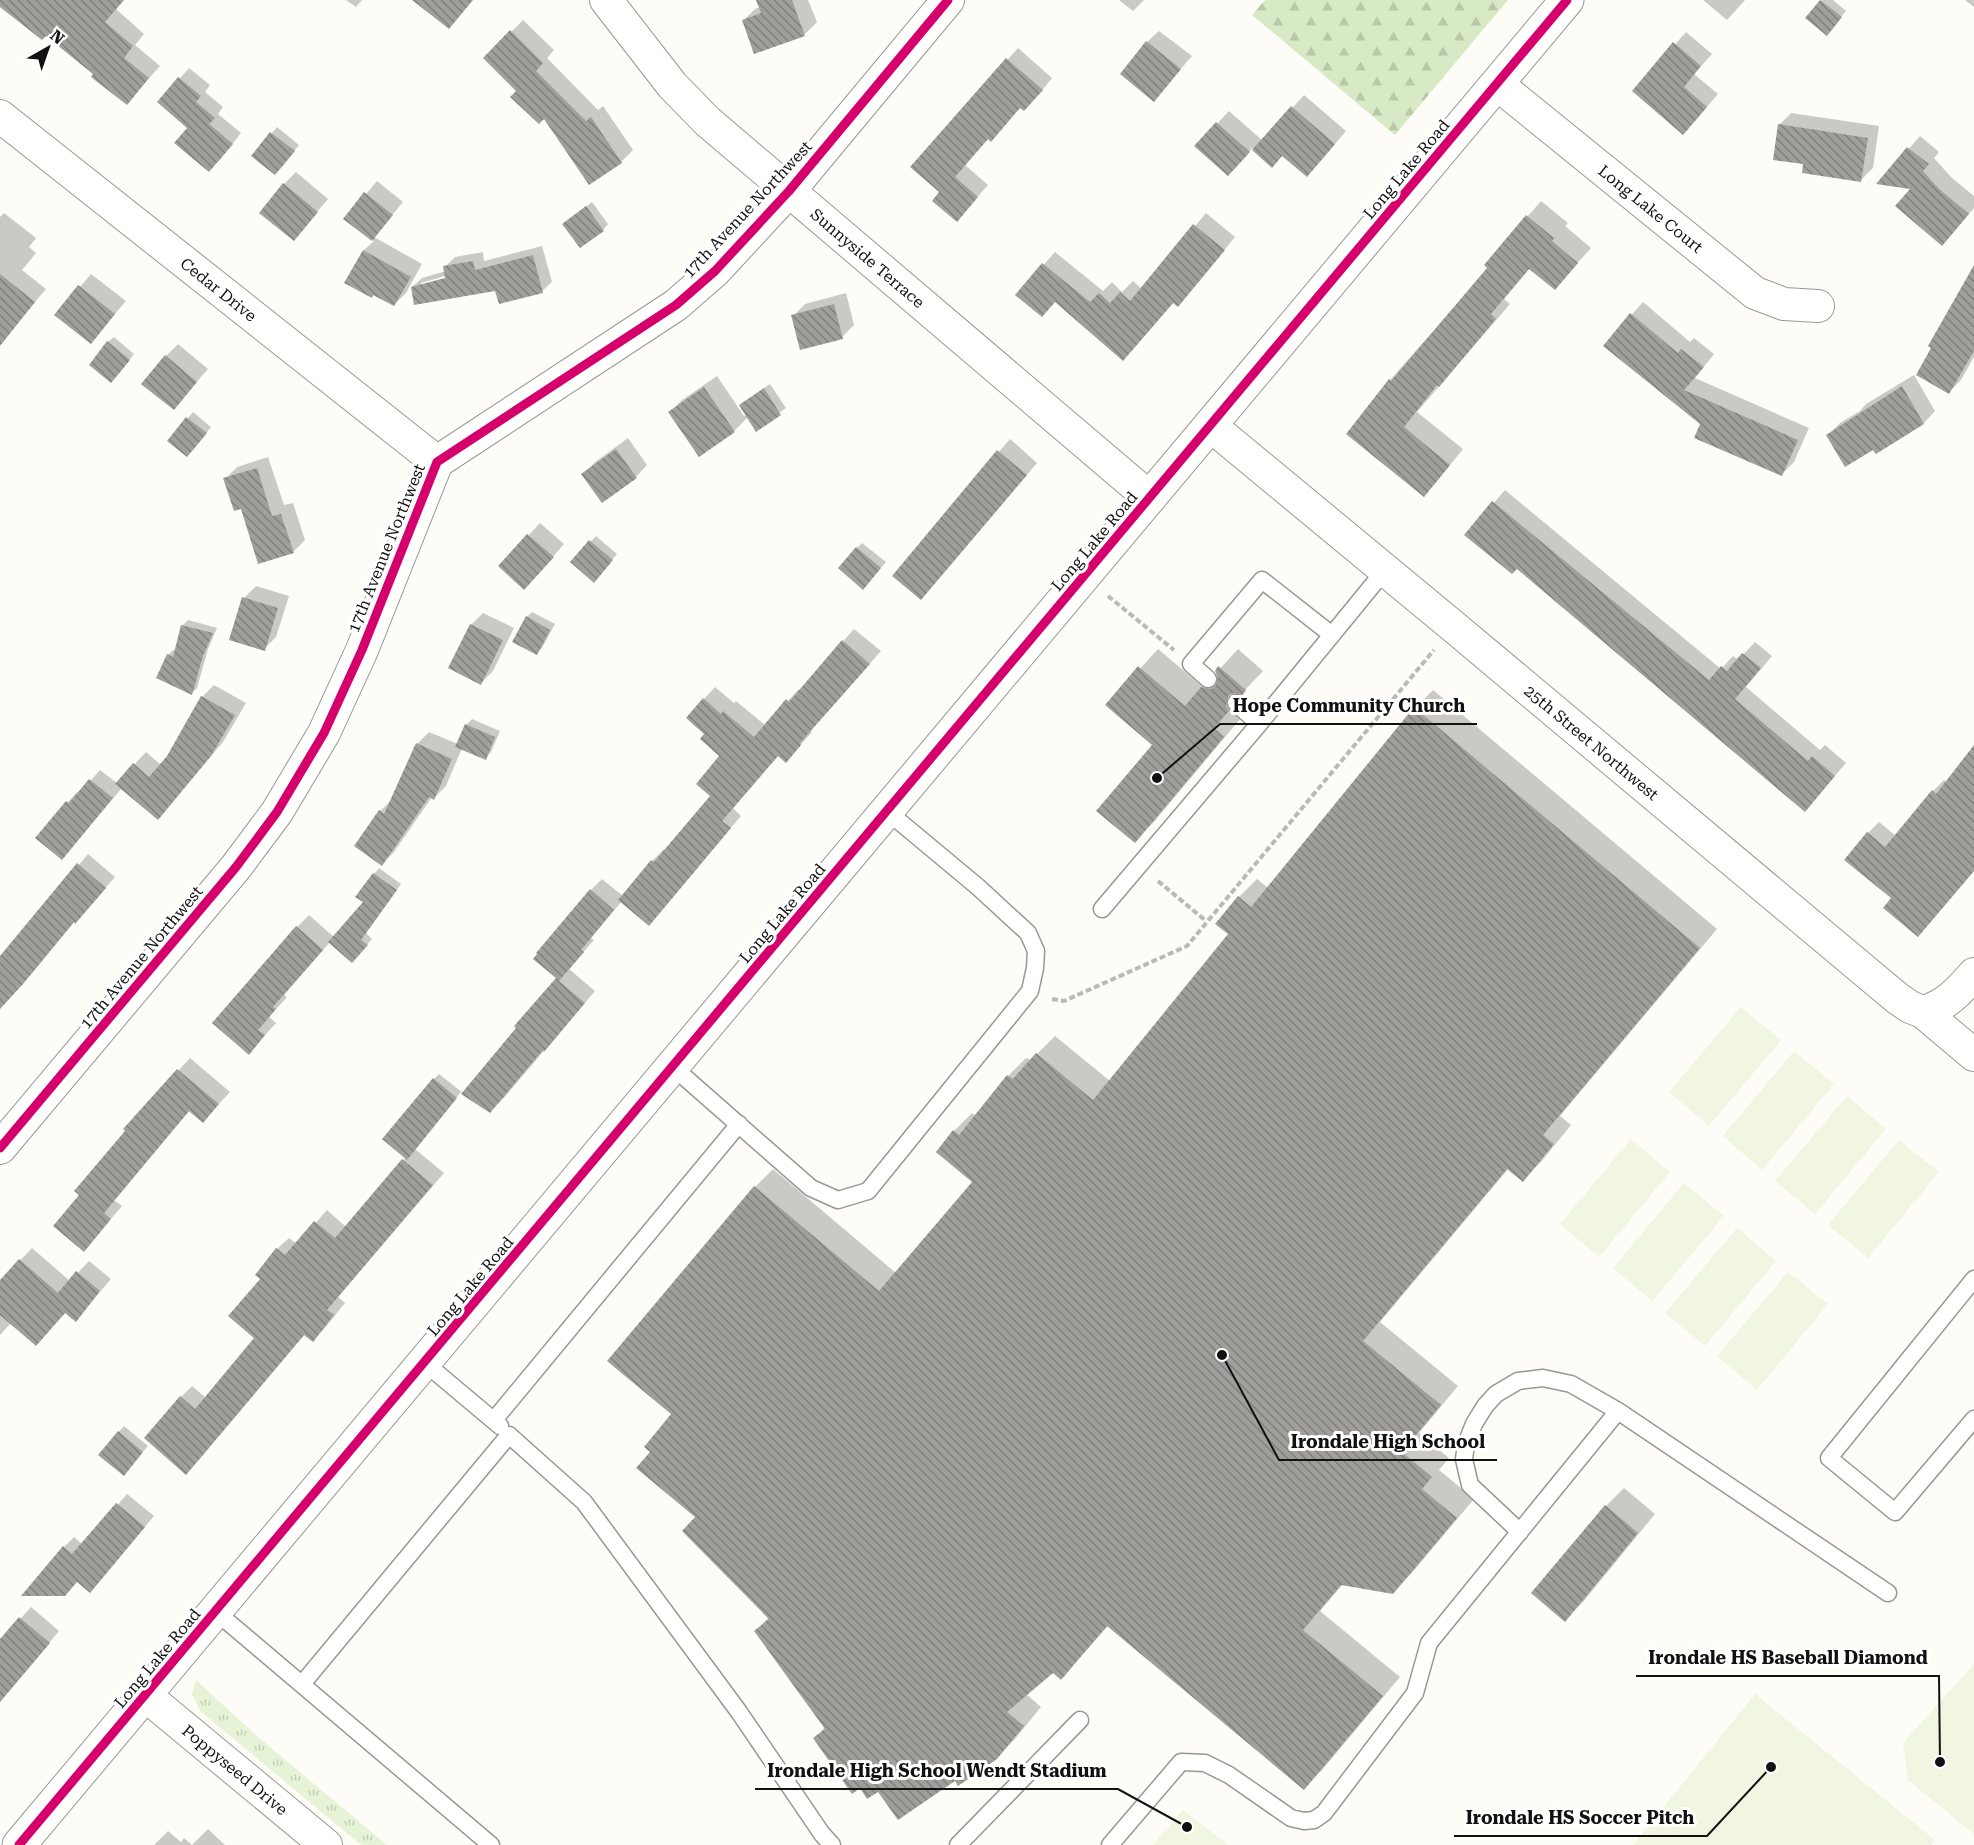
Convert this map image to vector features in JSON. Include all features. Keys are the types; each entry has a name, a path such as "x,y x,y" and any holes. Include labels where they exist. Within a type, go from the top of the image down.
{"street":[{"name":"Sunnyside Terrace","path":"606,0 672,85 707,122 1150,498"},
{"name":"17th Avenue Northwest","path":"0,1148 237,867 277,812 329,723 362,650 437,462 676,305 715,271 789,191 948,0"},
{"name":"Long Lake Road","path":"19,1845 1567,0"},
{"name":"Long Lake Court","path":"1497,84 1755,293 1784,304 1818,306"},
{"name":"Cedar Drive","path":"0,116 437,462"},
{"name":"25th Street Northwest","path":"1211,426 1888,991 1910,1007 1923,1012 1974,1055"},
{"path":"1923,1012 1937,1009 1949,1001 1974,974"},
{"name":"Poppyseed Drive","path":"145,1695 326,1845"}],"lane":[{"path":"1102,909 1259,724 1385,570"},
{"path":"1208,679 1191,664 1262,580 1332,635"},
{"path":"1236,703 1259,724"},
{"path":"672,1067 811,1188 838,1200 868,1191 1030,991 1036,951 1028,933 978,887 888,812"},
{"path":"494,1420 739,1124"},
{"path":"1974,1279 1829,1458 1895,1512 1974,1419"},
{"path":"425,1363 494,1420 584,1502 732,1703 822,1834 832,1845"},
{"path":"1520,1532 1470,1485 1464,1458 1466,1444 1474,1424 1496,1394 1518,1381 1543,1378 1571,1384 1618,1411 1888,1593"},
{"path":"1110,1845 1181,1762 1205,1763 1229,1775 1291,1818 1304,1821 1314,1820 1324,1813 1415,1693 1429,1643 1618,1411"},
{"path":"302,1684 509,1435"},
{"path":"215,1611 491,1845"},
{"path":"958,1845 1080,1720"}],"path":[{"path":"1084,576 1191,664"},
{"path":"1025,996 1064,1001 1187,946 1454,627"},
{"path":"1139,865 1206,921"}],"green space":[{"path":"1265,0 1508,0 1395,135 1252,15"},
{"path":"1741,1007 1781,1040 1709,1126 1669,1092"},
{"path":"1794,1051 1834,1084 1762,1170 1723,1136"},
{"path":"1847,1096 1886,1129 1815,1214 1775,1181"},
{"path":"1631,1139 1670,1172 1599,1257 1560,1224"},
{"path":"1899,1140 1939,1172 1868,1258 1828,1225"},
{"path":"1684,1183 1724,1216 1652,1301 1613,1268"},
{"path":"1737,1228 1776,1261 1705,1346 1665,1313"},
{"path":"1788,1272 1828,1304 1757,1390 1717,1356"},
{"path":"1974,1664 1974,1834 1908,1780 1903,1743"},
{"path":"196,1680 258,1737 387,1845 361,1845 200,1711 192,1694"},
{"path":"1755,1694 1935,1840 1931,1845 1633,1845"},
{"path":"1183,1810 1228,1845 1153,1845"}],"building":[{"path":"0,0 124,0 105,22 133,46 124,58 149,78 127,105 91,77 93,74 46,36 42,40 0,7"},
{"path":"412,0 473,0 449,29"},
{"path":"756,0 792,0 805,36 754,54 742,20 761,13"},
{"path":"1820,0 1842,17 1827,36 1805,18"},
{"path":"510,30 543,63 536,71 586,121 591,117 622,163 589,185 544,119 539,124 510,97 516,91 483,58"},
{"path":"1146,41 1181,69 1154,102 1120,74"},
{"path":"1673,42 1701,66 1684,87 1707,107 1683,135 1632,91"},
{"path":"1006,58 1043,90 1024,111 1020,108 991,142 988,139 955,177 978,197 957,222 932,201 939,192 910,167"},
{"path":"178,77 201,96 196,102 215,118 209,124 233,144 209,172 174,143 187,128 157,102"},
{"path":"1291,106 1335,144 1307,177 1282,156 1272,168 1252,150"},
{"path":"1216,122 1250,152 1228,176 1194,146"},
{"path":"1778,124 1868,138 1861,182 1802,173 1803,164 1773,160"},
{"path":"270,132 295,151 275,175 251,156"},
{"path":"1907,147 1929,164 1923,171 1939,189 1969,214 1942,246 1895,206 1910,189 1876,184"},
{"path":"283,183 318,212 294,241 259,213"},
{"path":"364,192 393,215 372,241 343,219"},
{"path":"586,206 604,231 580,248 562,224"},
{"path":"1526,215 1554,238 1552,241 1578,263 1555,290 1529,269 1491,314 1496,319 1439,387 1437,385 1404,427 1450,465 1424,497 1346,434 1389,379 1391,381 1487,268 1484,265"},
{"path":"1193,224 1225,250 1178,307 1173,303 1123,361 1055,302 1042,317 1015,295 1042,263 1090,302 1099,293 1110,303 1120,292 1130,301"},
{"path":"363,250 411,277 394,306 373,295 372,298 344,283"},
{"path":"533,255 543,293 499,304 495,291 414,305 411,287 445,278 443,266 473,261 475,270"},
{"path":"1974,265 1974,351 1949,394 1916,375 1931,348 1928,346"},
{"path":"0,274 35,302 0,346"},
{"path":"78,285 115,314 91,344 54,315"},
{"path":"834,304 843,339 800,350 791,315"},
{"path":"1630,313 1678,353 1681,349 1704,367 1684,390 1798,440 1782,476 1694,438 1700,424 1603,346"},
{"path":"107,341 130,360 111,383 89,365"},
{"path":"165,355 197,382 174,410 141,384"},
{"path":"1902,386 1924,424 1876,454 1873,450 1845,467 1826,435"},
{"path":"704,387 735,432 699,457 668,412"},
{"path":"764,388 781,415 756,432 739,405"},
{"path":"186,417 207,433 187,457 167,441"},
{"path":"616,449 637,478 602,503 581,474"},
{"path":"997,450 1027,475 921,600 892,576"},
{"path":"257,468 272,516 281,514 294,553 258,564 241,509 234,511 223,478"},
{"path":"1492,501 1709,680 1721,666 1727,671 1742,653 1761,668 1735,699 1808,761 1812,756 1835,776 1805,812 1517,569 1512,574 1464,535"},
{"path":"527,534 554,557 524,590 498,566"},
{"path":"589,540 613,560 594,583 570,562"},
{"path":"856,547 881,568 863,590 838,568"},
{"path":"242,597 278,608 265,651 229,640"},
{"path":"526,616 550,630 537,655 512,642"},
{"path":"470,624 503,640 481,685 448,668"},
{"path":"181,625 213,633 203,656 192,695 156,678 167,654 173,657"},
{"path":"842,640 870,664 800,743 801,745 786,763 778,756 722,821 731,828 649,926 618,900 710,796 696,784 719,756 700,739 704,734 686,718 703,698 721,714 723,711 754,737 786,699 789,702"},
{"path":"1138,666 1185,706 1201,687 1211,689 1216,685 1218,676 1215,671 1218,666 1246,690 1242,695 1233,693 1228,696 1226,706 1229,711 1214,728 1224,737 1135,843 1096,811 1152,745 1105,705"},
{"path":"201,696 235,715 211,756 158,820 115,784 133,763 149,777 167,756"},
{"path":"1414,707 1700,948 1543,1135 1554,1144 1523,1182 1507,1169 1363,1341 1441,1405 1402,1452 1432,1477 1422,1489 1457,1518 1393,1594 1341,1585 1303,1630 1383,1696 1304,1790 1107,1626 1061,1680 1053,1673 1007,1712 1024,1726 997,1759 958,1786 955,1781 898,1820 878,1792 867,1799 860,1788 852,1794 813,1738 825,1729 754,1631 769,1619 682,1531 695,1517 636,1468 650,1452 644,1447 671,1414 607,1361 754,1186 879,1291 972,1182 936,1152 953,1130 959,1135 1007,1075 1013,1079 1036,1053 1093,1100 1228,934 1215,924 1238,896 1251,907"},
{"path":"465,724 495,737 486,760 455,747"},
{"path":"416,743 452,759 434,800 429,797 382,866 354,846 379,810 384,814"},
{"path":"1974,745 1974,871 1918,937 1883,908 1891,898 1844,860 1867,832 1885,847 1932,790 1936,794"},
{"path":"89,779 113,798 62,860 35,838 66,801 69,803"},
{"path":"77,863 106,888 0,1009 0,956"},
{"path":"373,873 397,890 361,940 368,945 352,963 328,942 363,902 355,897"},
{"path":"590,889 614,910 581,950 584,952 559,981 585,1003 490,1113 461,1094 516,1028 514,1026 556,978 533,959"},
{"path":"296,926 323,950 273,1007 276,1009 258,1030 265,1035 249,1055 212,1023"},
{"path":"177,1069 219,1104 203,1123 189,1111 104,1213 111,1219 84,1252 53,1226 79,1195 74,1191 125,1131 123,1129"},
{"path":"433,1078 457,1098 407,1160 382,1139"},
{"path":"402,1159 433,1185 327,1310 334,1315 313,1342 304,1335 186,1475 144,1438 180,1396 195,1409 254,1338 228,1316 260,1279 255,1275 276,1248 285,1255 314,1221 335,1238"},
{"path":"19,1259 58,1293 76,1271 100,1291 76,1322 65,1313 36,1346 0,1315 0,1280"},
{"path":"118,1431 143,1452 124,1476 98,1455"},
{"path":"116,1503 145,1527 90,1593 77,1582 65,1596 21,1596 63,1546 72,1554"},
{"path":"1605,1505 1638,1533 1565,1622 1531,1593"},
{"path":"19,1617 50,1643 0,1702 0,1639"}],"cycle path":[{"path":"0,1148 236,867 277,812 324,733 362,650 437,462 676,305 715,271 789,191 948,0"},
{"path":"19,1845 1567,0"}],"place":[{"name":"Hope Community Church","path":"1157,778"},
{"name":"Irondale High School","path":"1222,1355"},
{"name":"Irondale HS Baseball Diamond","path":"1940,1762"},
{"name":"Irondale HS Soccer Pitch","path":"1771,1767"},
{"name":"Irondale High School Wendt Stadium","path":"1187,1827"}]}
